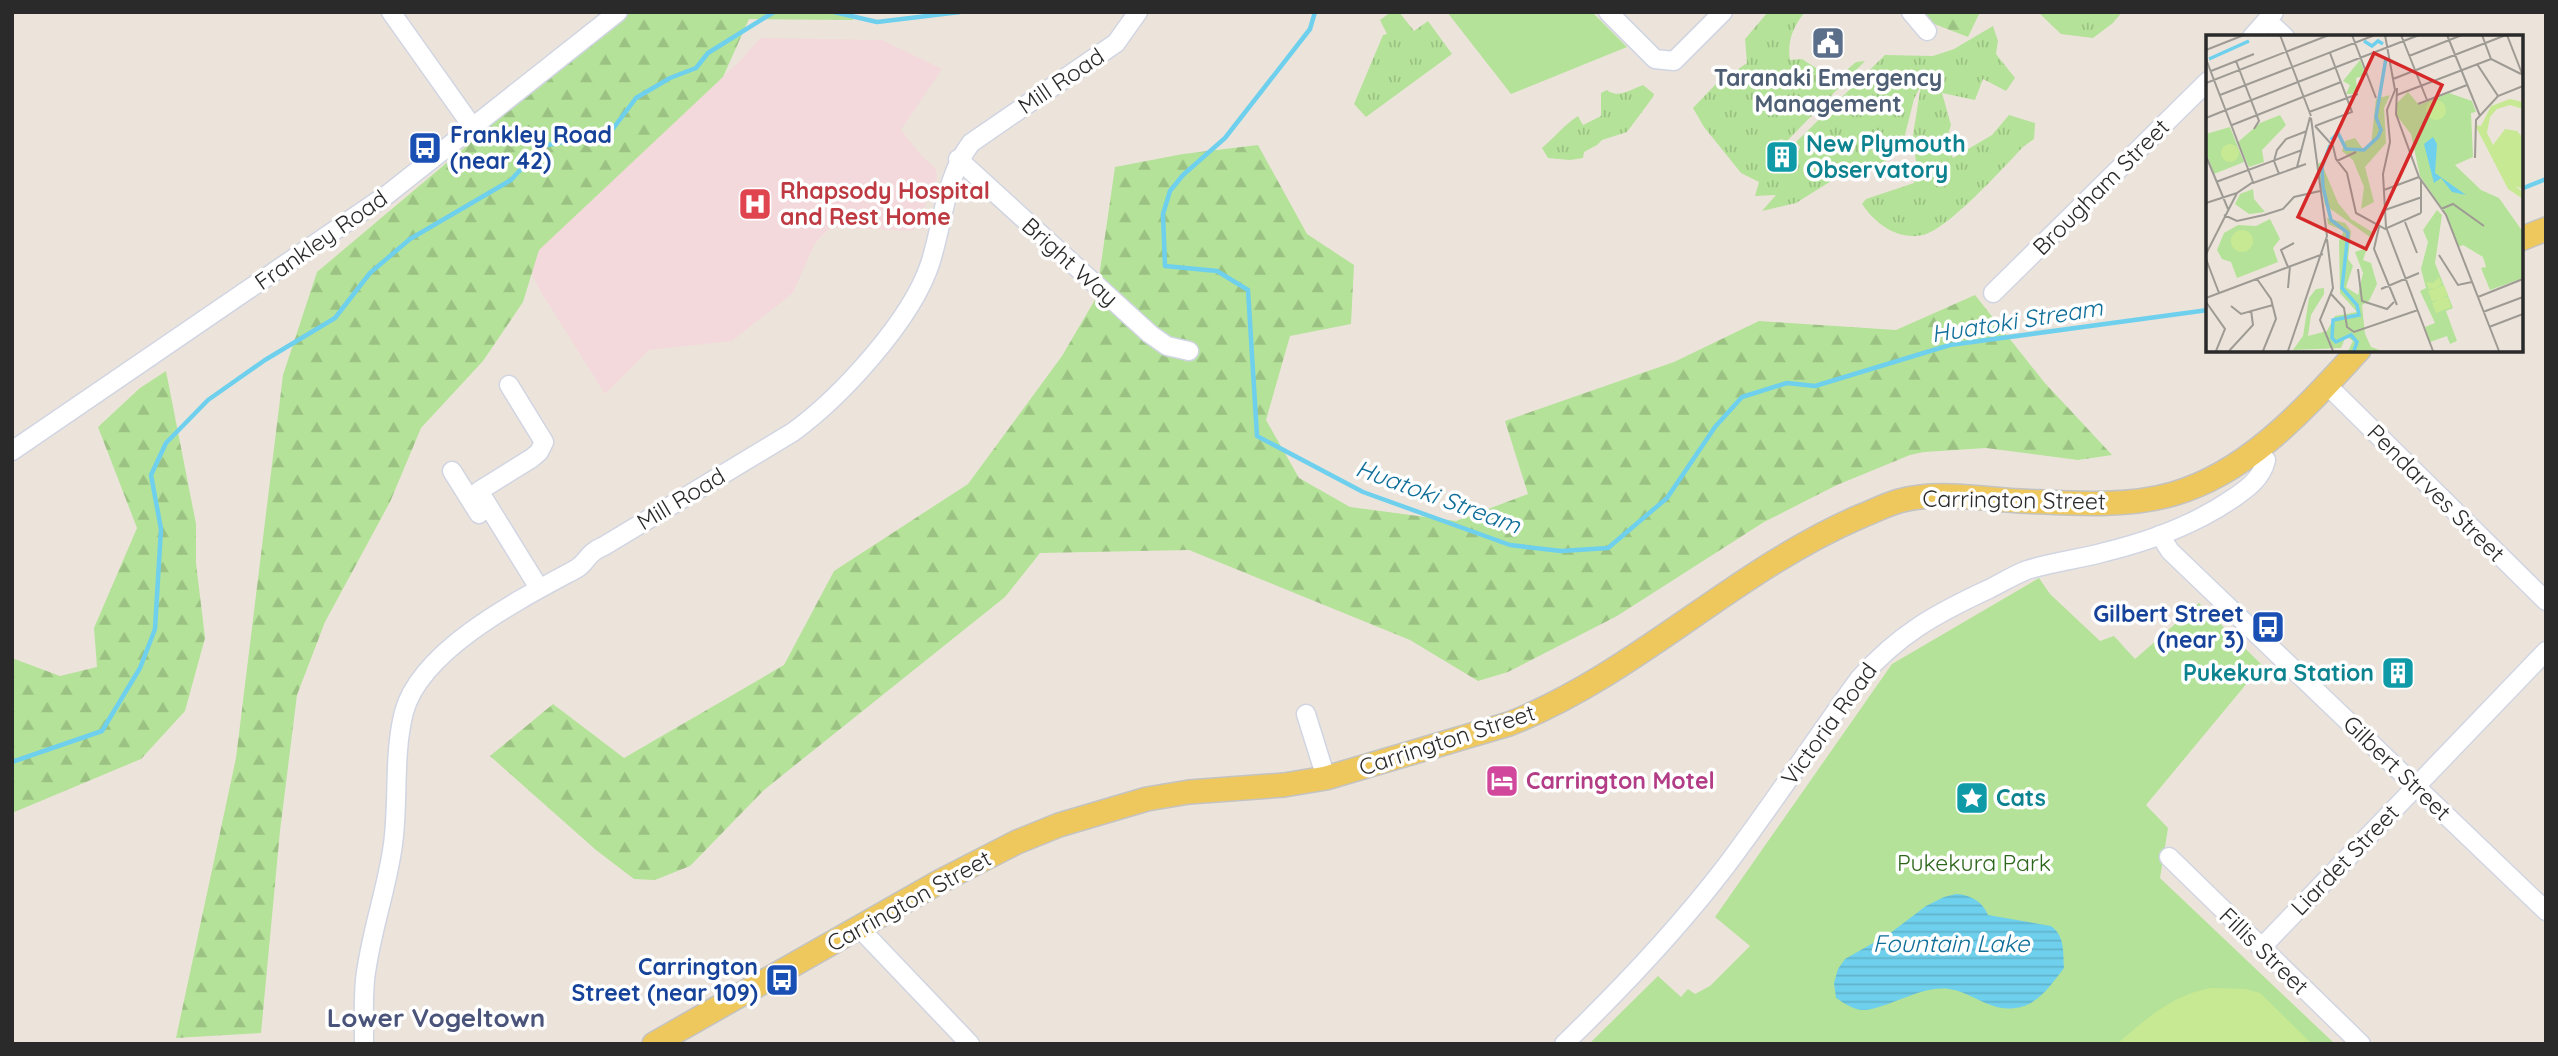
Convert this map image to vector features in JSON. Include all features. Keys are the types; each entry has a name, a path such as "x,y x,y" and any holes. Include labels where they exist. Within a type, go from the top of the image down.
{"main road":[{"path":"2523,238 2546,229"},
{"name":"Carrington Street","path":"653,1044 1007,847 1059,825 1101,811 1189,792 1284,785 1326,778 1509,724 1553,706 1819,536 1899,501 1943,496 2078,503 2172,495 2203,481 2259,449 2327,385 2357,352"}],"street":[{"path":"391,12 474,128"},
{"name":"Frankley Road","path":"12,451 388,194 618,12"},
{"name":"Mill Road","path":"364,1044 365,981 393,845 398,750 404,712 412,691 425,672 453,645 534,591 579,567 591,551 604,546 793,432 816,415 859,371 888,335 921,286 930,264 958,159 971,143 1116,43 1138,12"},
{"path":"1608,12 1655,59 1674,61 1723,12"},
{"path":"1911,12 1927,31"},
{"path":"2254,35 2271,16 2284,35"},
{"name":"Brougham Street","path":"1993,293 2206,83"},
{"name":"Bright Way","path":"958,159 1150,334 1167,346 1189,351"},
{"path":"509,385 544,442 532,458 479,491 534,591"},
{"name":"Pendarves Street","path":"2327,385 2546,601"},
{"name":"Victoria Road","path":"1564,1044 1676,928 1725,866 1859,679 1882,653 1925,622 2027,570 2108,552 2160,535 2215,510 2254,482 2264,469 2266,460 2259,449"},
{"path":"452,471 534,591"},
{"name":"Gilbert Street","path":"2160,535 2170,551 2546,911"},
{"name":"Liardet Street","path":"2261,948 2546,651"},
{"path":"1306,714 1326,778"},
{"name":"Fillis Street","path":"2169,857 2361,1044"},
{"path":"861,926 867,936 970,1044"}],"shaded area":[{"name":"Rhapsody Hospital and Rest Home","path":"760,38 882,40 942,69 901,130 936,169 937,180 913,231 831,227 815,243 793,293 732,341 649,350 605,394 539,289 525,258 741,60"}],"green space":[{"path":"626,12 852,12 853,20 749,19 723,77 539,250 523,302 483,361 421,428 390,502 325,622 297,695 280,831 261,1033 176,1038 236,758 283,375 317,272"},
{"path":"1391,12 1399,12 1414,31 1428,21 1452,54 1366,117 1354,104 1383,35 1387,34 1380,20"},
{"path":"1447,12 1592,12 1627,47 1511,94"},
{"path":"1768,12 1805,12 1792,34 1790,60 1802,59 1819,70 1842,74 1856,62 1865,61 1787,141 1780,139 1769,170 1779,173 1781,166 1791,170 1800,147 1796,142 1885,55 1933,56 1954,49 1993,26 1998,41 1996,54 2015,78 2006,91 1983,79 1975,100 1942,93 1951,125 1946,141 1953,158 1992,135 2009,115 2035,123 2034,139 1963,208 1937,228 1916,236 1898,234 1874,219 1862,204 1866,199 1914,183 1916,162 1913,135 1921,85 1914,99 1905,135 1885,163 1860,163 1796,203 1762,211 1776,195 1755,196 1759,182 1741,173 1704,127 1693,108 1715,85 1747,63 1745,39"},
{"path":"1921,12 1980,12 1968,37 1924,20"},
{"path":"2038,12 2122,12 2113,23 2093,38 2061,34"},
{"path":"1643,85 1654,94 1653,97 1627,132 1602,140 1584,152 1583,158 1548,158 1542,148 1578,116 1583,125 1601,116 1601,93 1607,90 1615,94"},
{"path":"1258,145 1307,234 1354,265 1351,324 1290,336 1266,420 1299,478 1350,507 1456,521 1528,494 1505,421 1674,362 1759,321 1896,330 1975,295 2044,382 2112,455 2078,460 1986,448 1910,455 1837,485 1764,522 1617,616 1508,672 1478,681 1410,640 1189,550 1040,553 1005,597 764,790 690,866 655,880 634,879 596,850 490,756 553,704 624,758 784,665 834,571 968,484 1062,356 1096,298 1115,167 1183,154"},
{"path":"166,371 196,524 196,563 205,638 185,711 141,759 12,813 12,658 60,676 97,667 94,628 137,528 98,427 140,388"},
{"name":"Pukekura Park","path":"2039,578 2050,594 2100,641 2114,636 2135,659 2199,603 2262,665 2146,805 2168,828 2160,878 2335,1044 1589,1044 1658,976 1681,997 1688,989 1695,994 1710,986 1750,946 1715,917 1892,664"},
{"path":"2211,988 2245,989 2260,993 2312,1044 2117,1044 2172,1002"}],"water":[{"name":"Fountain Lake","path":"1956,894 1975,900 1983,906 1988,915 2051,926 2056,930 2062,945 2064,968 2037,999 2023,1006 2006,1008 1989,1005 1957,991 1939,989 1861,1010 1836,998 1834,983 1838,969 1845,959 1889,934 1926,906"}],"waterway":[{"name":"Huatoki Stream","path":"12,762 102,731 140,668 155,629 161,529 151,475 166,443 208,400 265,360 335,318 370,273 410,239 511,180 542,146 609,134 636,98 670,78 696,68 708,53 774,12"},
{"name":"Huatoki Stream","path":"834,12 877,22 960,12"},
{"name":"Huatoki Stream","path":"1315,12 1310,29 1225,138 1183,175 1170,191 1163,214 1165,266 1217,271 1248,290 1257,436 1363,492 1510,545 1561,551 1608,548 1667,498 1715,427 1742,397 1787,383 1815,386 1950,345 2206,310"},
{"name":"Huatoki Stream","path":"2523,188 2546,179"}],"place":[{"name":"Taranaki Emergency Management","path":"1828,43"},
{"name":"Frankley Road (near 42)","path":"425,148"},
{"name":"New Plymouth Observatory","path":"1782,157"},
{"name":"Rhapsody Hospital and Rest Home","path":"755,204"},
{"name":"Gilbert Street (near 3)","path":"2268,627"},
{"name":"Pukekura Station","path":"2398,673"},
{"name":"Carrington Motel","path":"1502,781"},
{"name":"Cats","path":"1972,798"},
{"name":"Carrington Street (near 109)","path":"782,980"}],"district":[{"name":"Lower Vogeltown","path":"436,1018"}]}
